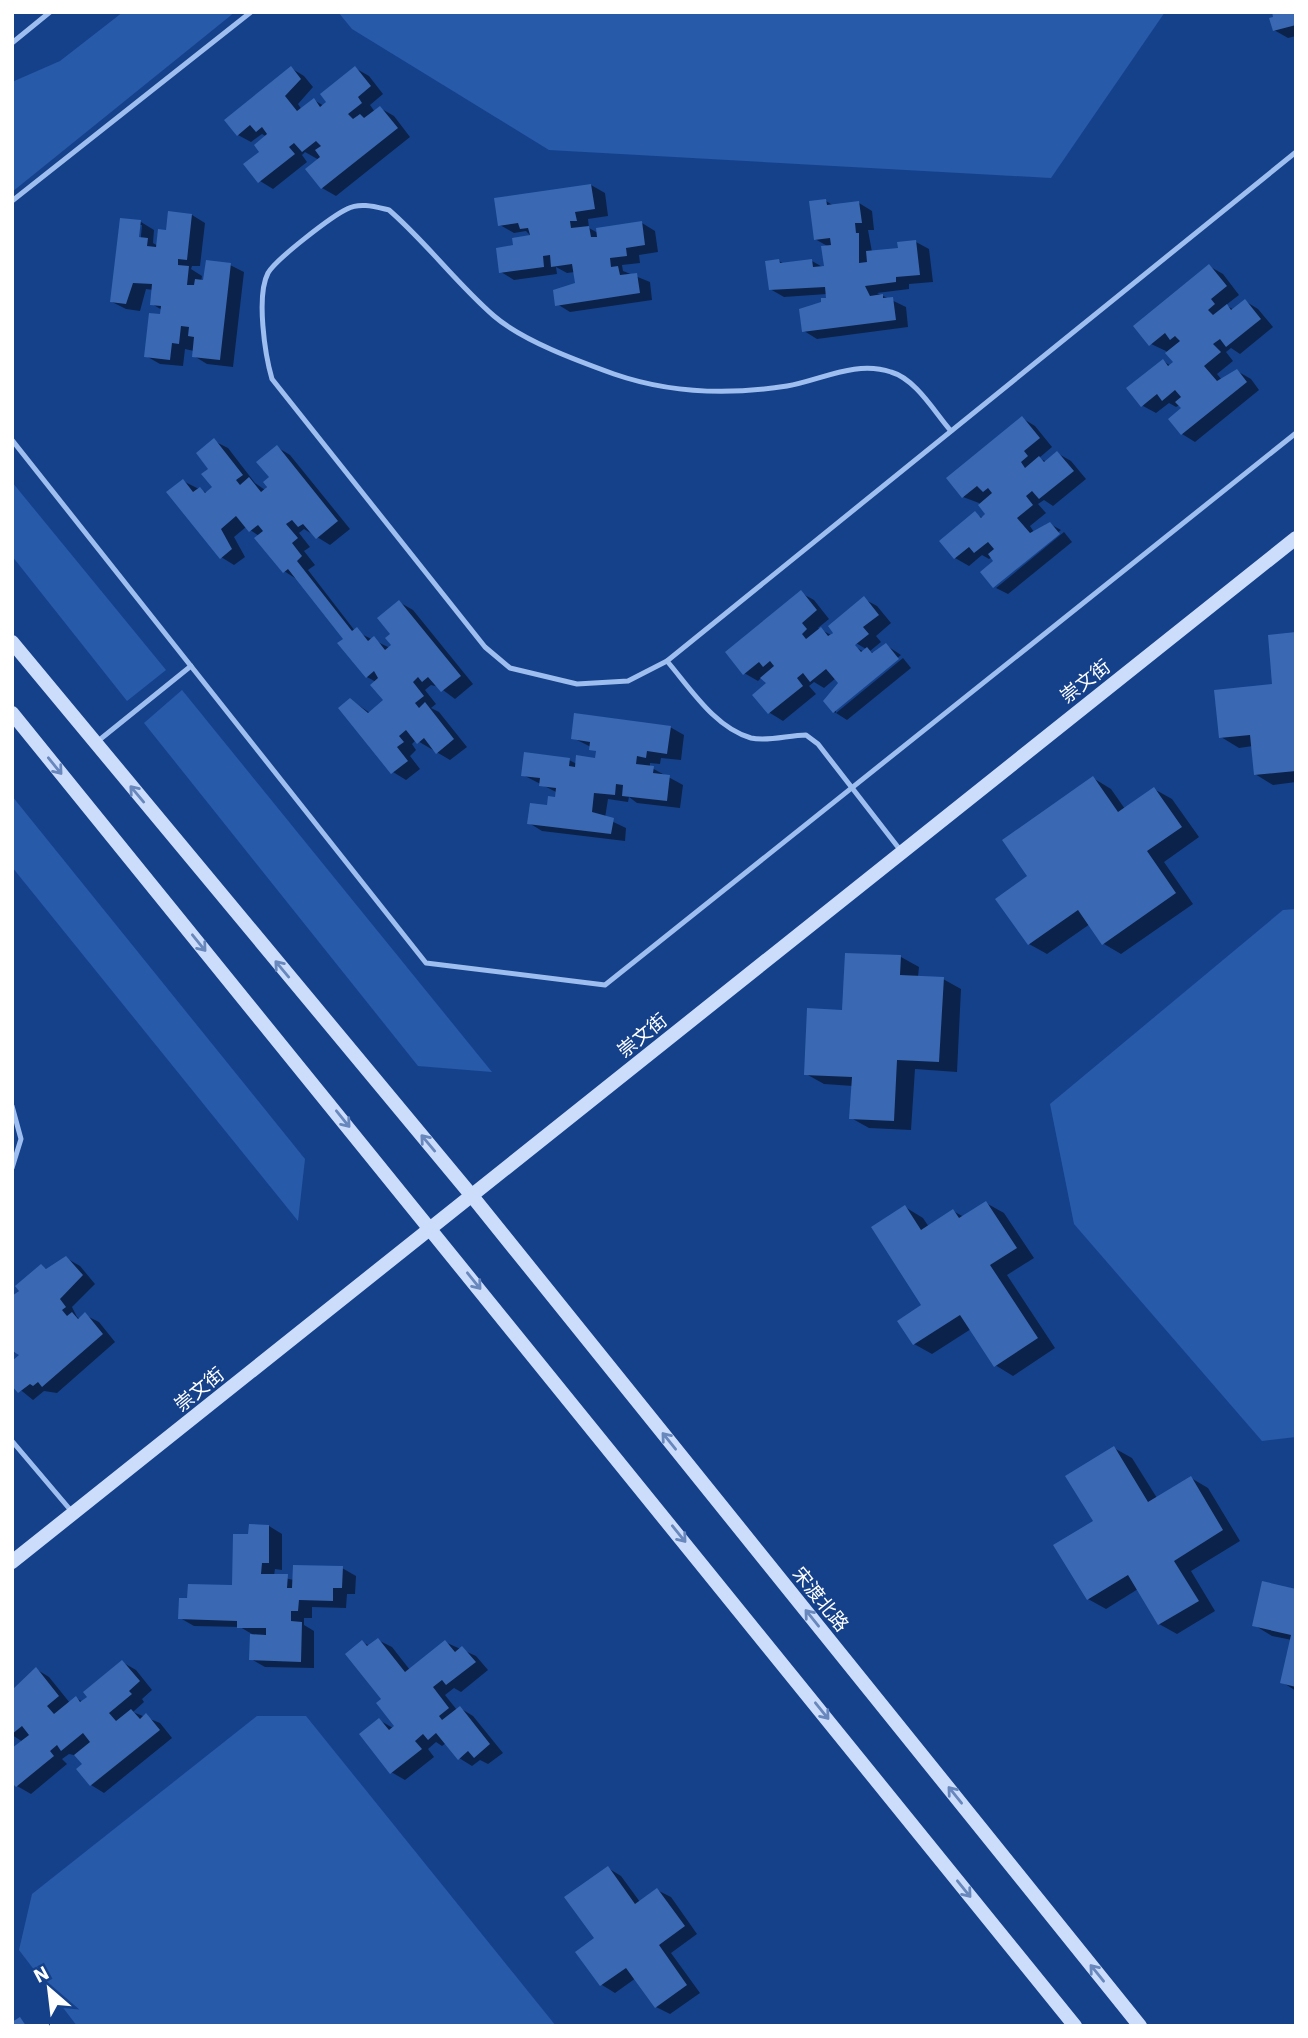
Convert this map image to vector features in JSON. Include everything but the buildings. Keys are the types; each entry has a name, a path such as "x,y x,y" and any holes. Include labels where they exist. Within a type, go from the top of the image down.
{"main road":[{"name":"崇文街","path":"12,1562 1296,538"},
{"name":"宋渡北路","path":"12,642 472,1196 1140,2026"},
{"path":"12,713 432,1228 1075,2026"}],"lane":[{"path":"12,43 50,12"},
{"path":"12,201 251,12"},
{"path":"951,431 912,386 892,372 857,368 788,386 718,393 662,386 615,374 542,344 497,318 389,210 370,205 348,208 291,250 268,274 262,316 265,352 272,379 485,647 510,668 577,684 628,681 667,661 1296,152"},
{"path":"12,440 426,963 605,985 1296,433"},
{"path":"667,661 720,720 753,738 806,735 818,744 901,851"},
{"path":"94,743 191,666"},
{"path":"12,1107 21,1139 12,1168"},
{"path":"12,1441 74,1513"}],"shaded area":[{"path":"123,12 235,12 12,192 12,82 60,61"},
{"path":"338,12 1165,12 1051,178 549,150 352,29"},
{"path":"12,482 166,670 127,701 12,556"},
{"path":"182,690 492,1072 418,1066 144,723"},
{"path":"12,796 305,1159 298,1221 12,867"},
{"path":"1296,909 1296,1437 1262,1441 1074,1224 1050,1104 1283,910"},
{"path":"257,1716 306,1716 556,2026 77,2026 19,1950 32,1894"}]}
